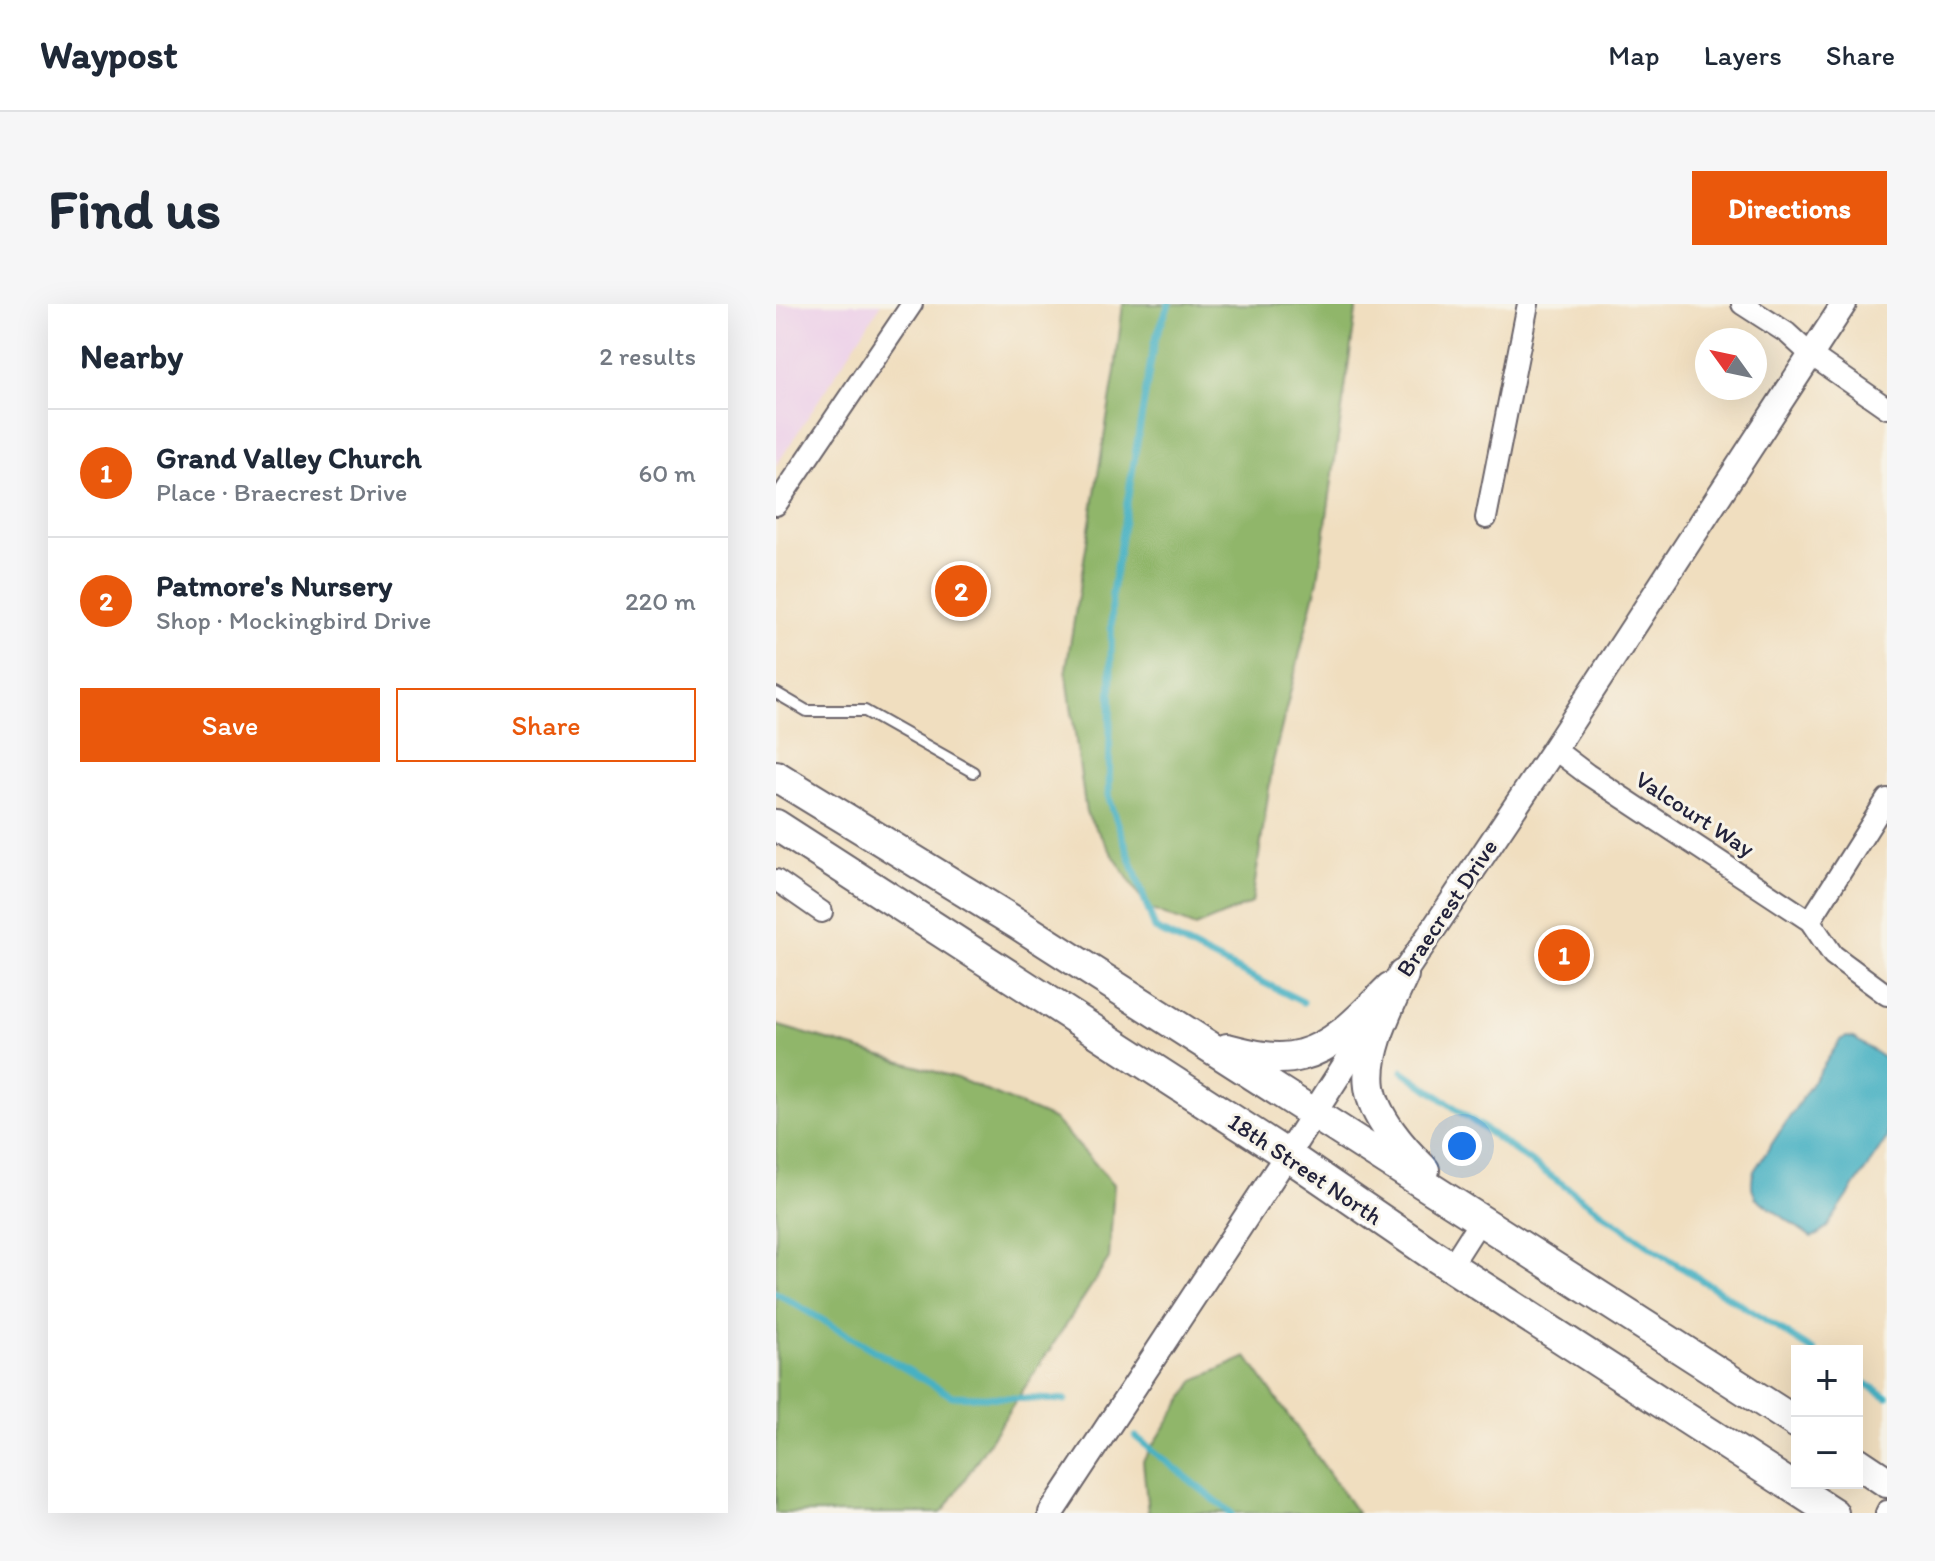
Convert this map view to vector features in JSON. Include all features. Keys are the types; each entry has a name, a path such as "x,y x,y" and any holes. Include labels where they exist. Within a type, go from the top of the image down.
{"main road":[{"path":"776,776 1018,924 1791,1419"},
{"name":"18th Street North","path":"776,825 1833,1513"},
{"path":"1207,1044 1273,1058 1300,1056 1326,1044 1355,1023 1403,975"},
{"path":"1403,975 1380,1028 1370,1065 1370,1089 1380,1114 1403,1150 1473,1214"},
{"path":"1863,1466 1887,1482"}],"street":[{"path":"776,505 912,304"},
{"path":"1486,518 1528,304"},
{"path":"1742,304 1787,333 1811,355 1887,408"},
{"name":"Braecrest Drive","path":"1051,1513 1844,304"},
{"name":"Valcourt Way","path":"1554,749 1810,921 1833,955 1887,995"},
{"path":"1810,921 1887,799"},
{"path":"776,880 822,912"},
{"path":"1451,1266 1473,1214"}],"lane":[{"path":"776,693 807,711 865,711 973,772"}],"shaded area":[{"path":"776,304 881,304 776,466"}],"green space":[{"path":"1123,304 1357,304 1318,580 1273,762 1252,903 1195,927 1147,908 1086,813 1066,669 1115,371"},
{"path":"776,1025 957,1078 1055,1120 1114,1184 1109,1259 940,1513 776,1513"},
{"path":"1247,1357 1357,1513 1148,1513 1143,1461 1195,1380"}],"water":[{"path":"1854,1038 1887,1060 1887,1138 1827,1227 1811,1237 1756,1198 1752,1178 1841,1039"}],"waterway":[{"path":"1169,304 1154,342 1112,592 1109,798 1155,929 1303,1002"},
{"path":"1403,1071 1659,1253 1805,1345"},
{"path":"776,1293 952,1396 1065,1400"},
{"path":"1863,1382 1887,1397"},
{"path":"1136,1437 1231,1513"}],"place":[{"name":"Patmore's Nursery","path":"961,591"},
{"name":"Grand Valley Church","path":"1564,955"}]}
